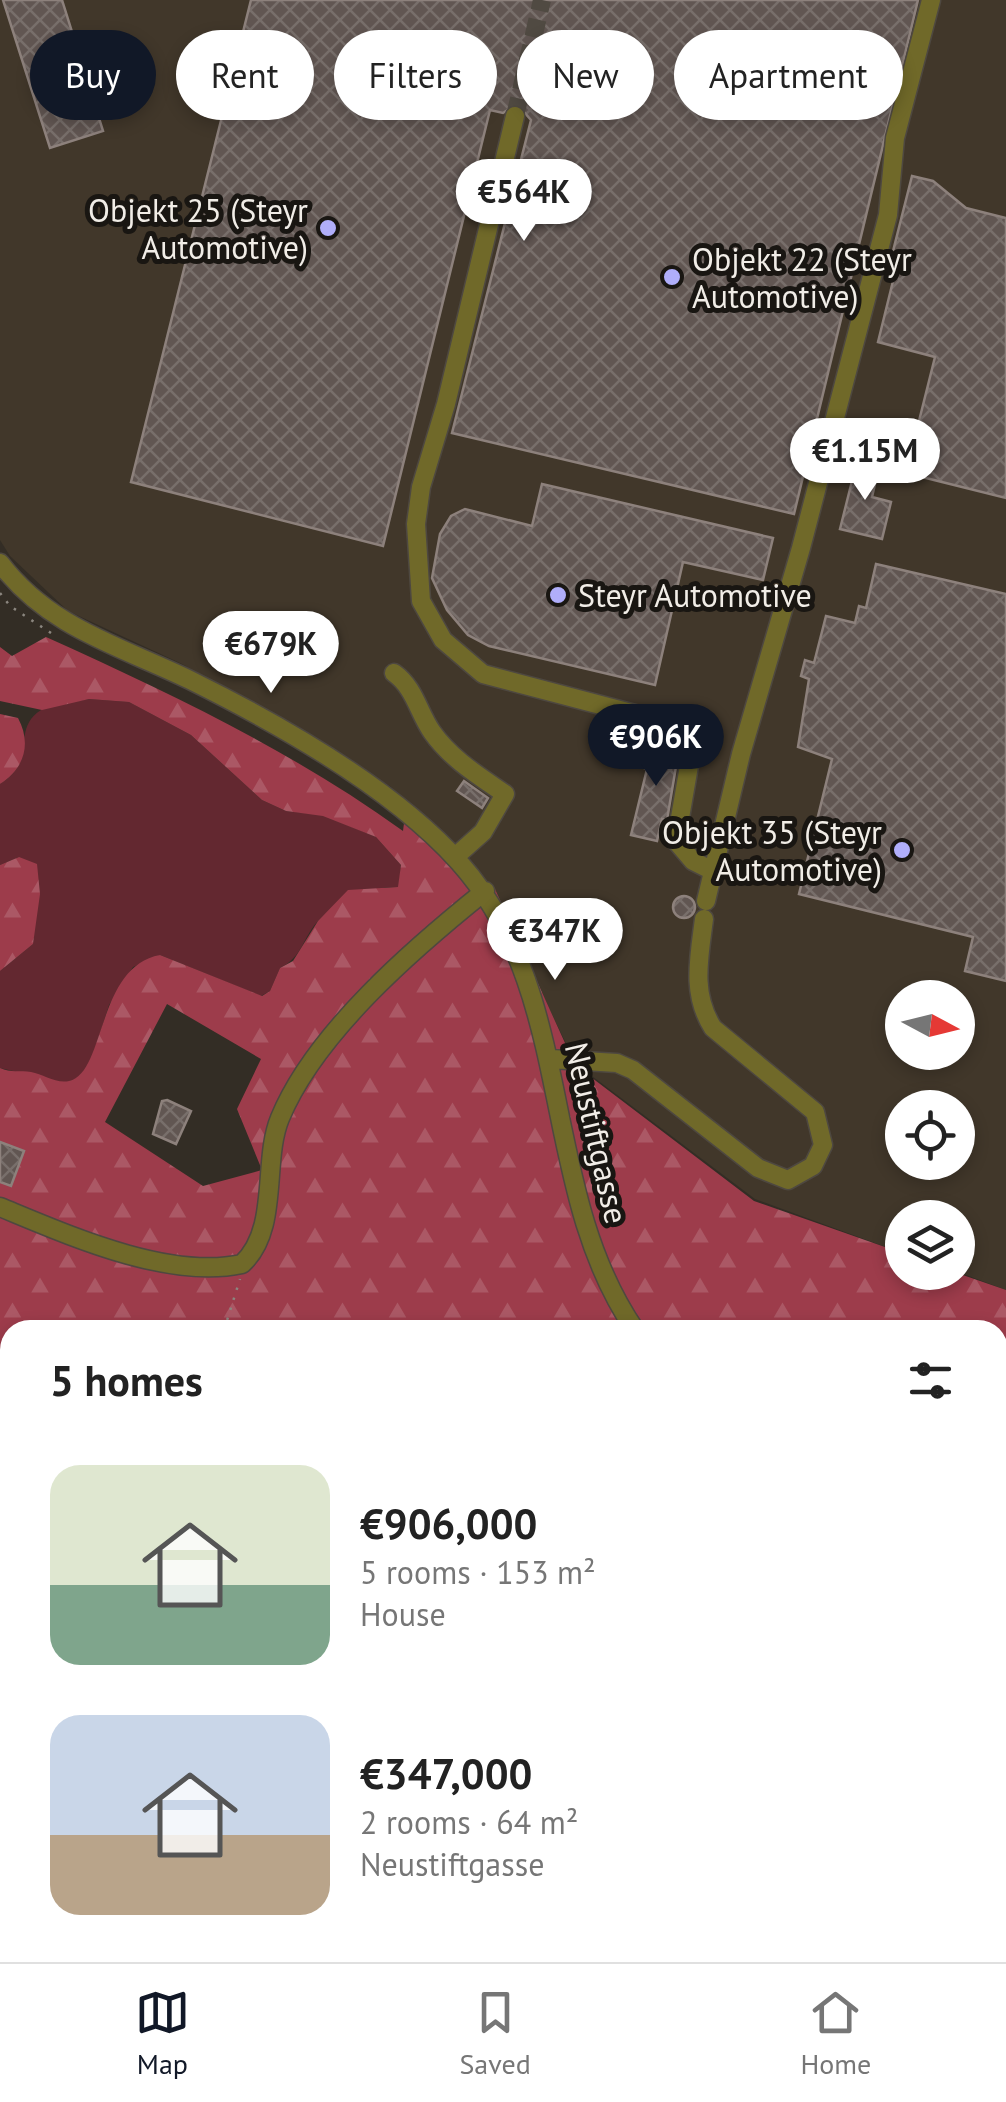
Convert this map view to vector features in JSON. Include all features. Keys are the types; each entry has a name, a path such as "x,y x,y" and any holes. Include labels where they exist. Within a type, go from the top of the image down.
{"street":[{"path":"551,1059 618,1063 633,1070 758,1168 788,1180 807,1172 823,1145 818,1117 713,1028 703,1012 698,992 705,910 888,215 895,138 931,0"},
{"path":"515,116 421,488 416,524 422,601 443,640 483,674 688,728 694,737 676,841 693,860 714,870"},
{"name":"Neustiftgasse","path":"0,563 48,614 270,722 360,781 455,858 484,891 517,950 551,1059 572,1178 586,1231 629,1320"},
{"path":"394,673 407,682 430,730 449,754 505,794 483,832 455,858"},
{"path":"0,1207 127,1254 164,1262 242,1264 252,1253 264,1220 278,1123 302,1079 381,979 484,891"}],"path":[{"path":"0,593 36,626 67,641"},
{"path":"227,1320 242,1264"}],"shaded area":[{"path":"0,0 1006,0 1006,1290 975,1278 975,1200 885,1200 885,1247 755,1199 576,1064 488,883 390,786 182,664 68,611 10,556 0,540"},
{"path":"89,699 129,702 191,735 262,800 286,811 323,815 376,837 401,865 399,887 356,895 319,920 294,958 280,968 270,991 261,996 160,955 133,967 109,1005 90,1065 81,1077 64,1083 0,1068 0,971 33,944 34,928 19,857 0,865 0,784 18,765 32,718 58,704"}],"green space":[{"path":"46,637 274,749 403,831 406,808 495,889 575,1065 754,1201 885,1247 885,1290 975,1290 975,1279 1006,1290 1006,1320 0,1320 0,1068 64,1082 81,1074 124,979 139,964 160,955 262,996 270,991 280,968 293,961 318,921 348,890 398,887 401,865 376,837 323,816 286,811 262,800 191,735 129,702 89,699 42,710 0,701 0,647 12,656","holes":["167,1004 261,1059 237,1109 262,1170 203,1186 105,1122"]},
{"path":"0,714 18,718 25,746 15,771 0,784"},
{"path":"19,857 37,864 40,894 33,944 0,971 0,865"}],"building":[{"path":"3,0 62,0 71,30 30,30 30,85"},
{"path":"251,0 918,0 903,62 903,30 674,30 674,120 889,120 794,514 452,433 531,120 654,120 654,30 517,30 517,104 503,113 497,112 497,30 334,30 334,120 488,120 383,546 131,482 221,120 314,120 314,30 244,30"},
{"path":"41,120 100,120 103,131 50,148"},
{"path":"912,176 933,181 966,208 1006,218 1006,498 906,473 935,357 878,342 894,277 887,275"},
{"path":"858,457 880,463 872,497 891,502 882,539 840,529"},
{"name":"Steyr Automotive","path":"542,484 773,538 763,580 683,562 655,685 489,646 468,635 447,610 432,578 440,534 451,516 465,509 532,526"},
{"path":"876,564 1006,594 1006,981 965,971 973,937 799,894 832,759 798,747 809,679 801,676 805,660 814,663 826,616 855,623 859,606 866,608"},
{"path":"655,737 680,743 667,820 662,819 657,841 631,835 647,769 641,767 643,756 650,757"},
{"path":"464,781 488,798 482,808 457,791"},
{"path":"684,896 692,899 692,915 684,918 676,915 673,907 676,899"},
{"path":"162,1101 191,1111 176,1144 153,1134"},
{"path":"0,1142 24,1151 11,1186 0,1182"}],"tunnel":[{"path":"515,116 542,0"}],"place":[{"name":"Objekt 25 (Steyr Automotive)","path":"328,228"},
{"name":"Objekt 22 (Steyr Automotive)","path":"672,277"},
{"name":"Steyr Automotive","path":"558,595"},
{"name":"Objekt 35 (Steyr Automotive)","path":"902,850"}]}
